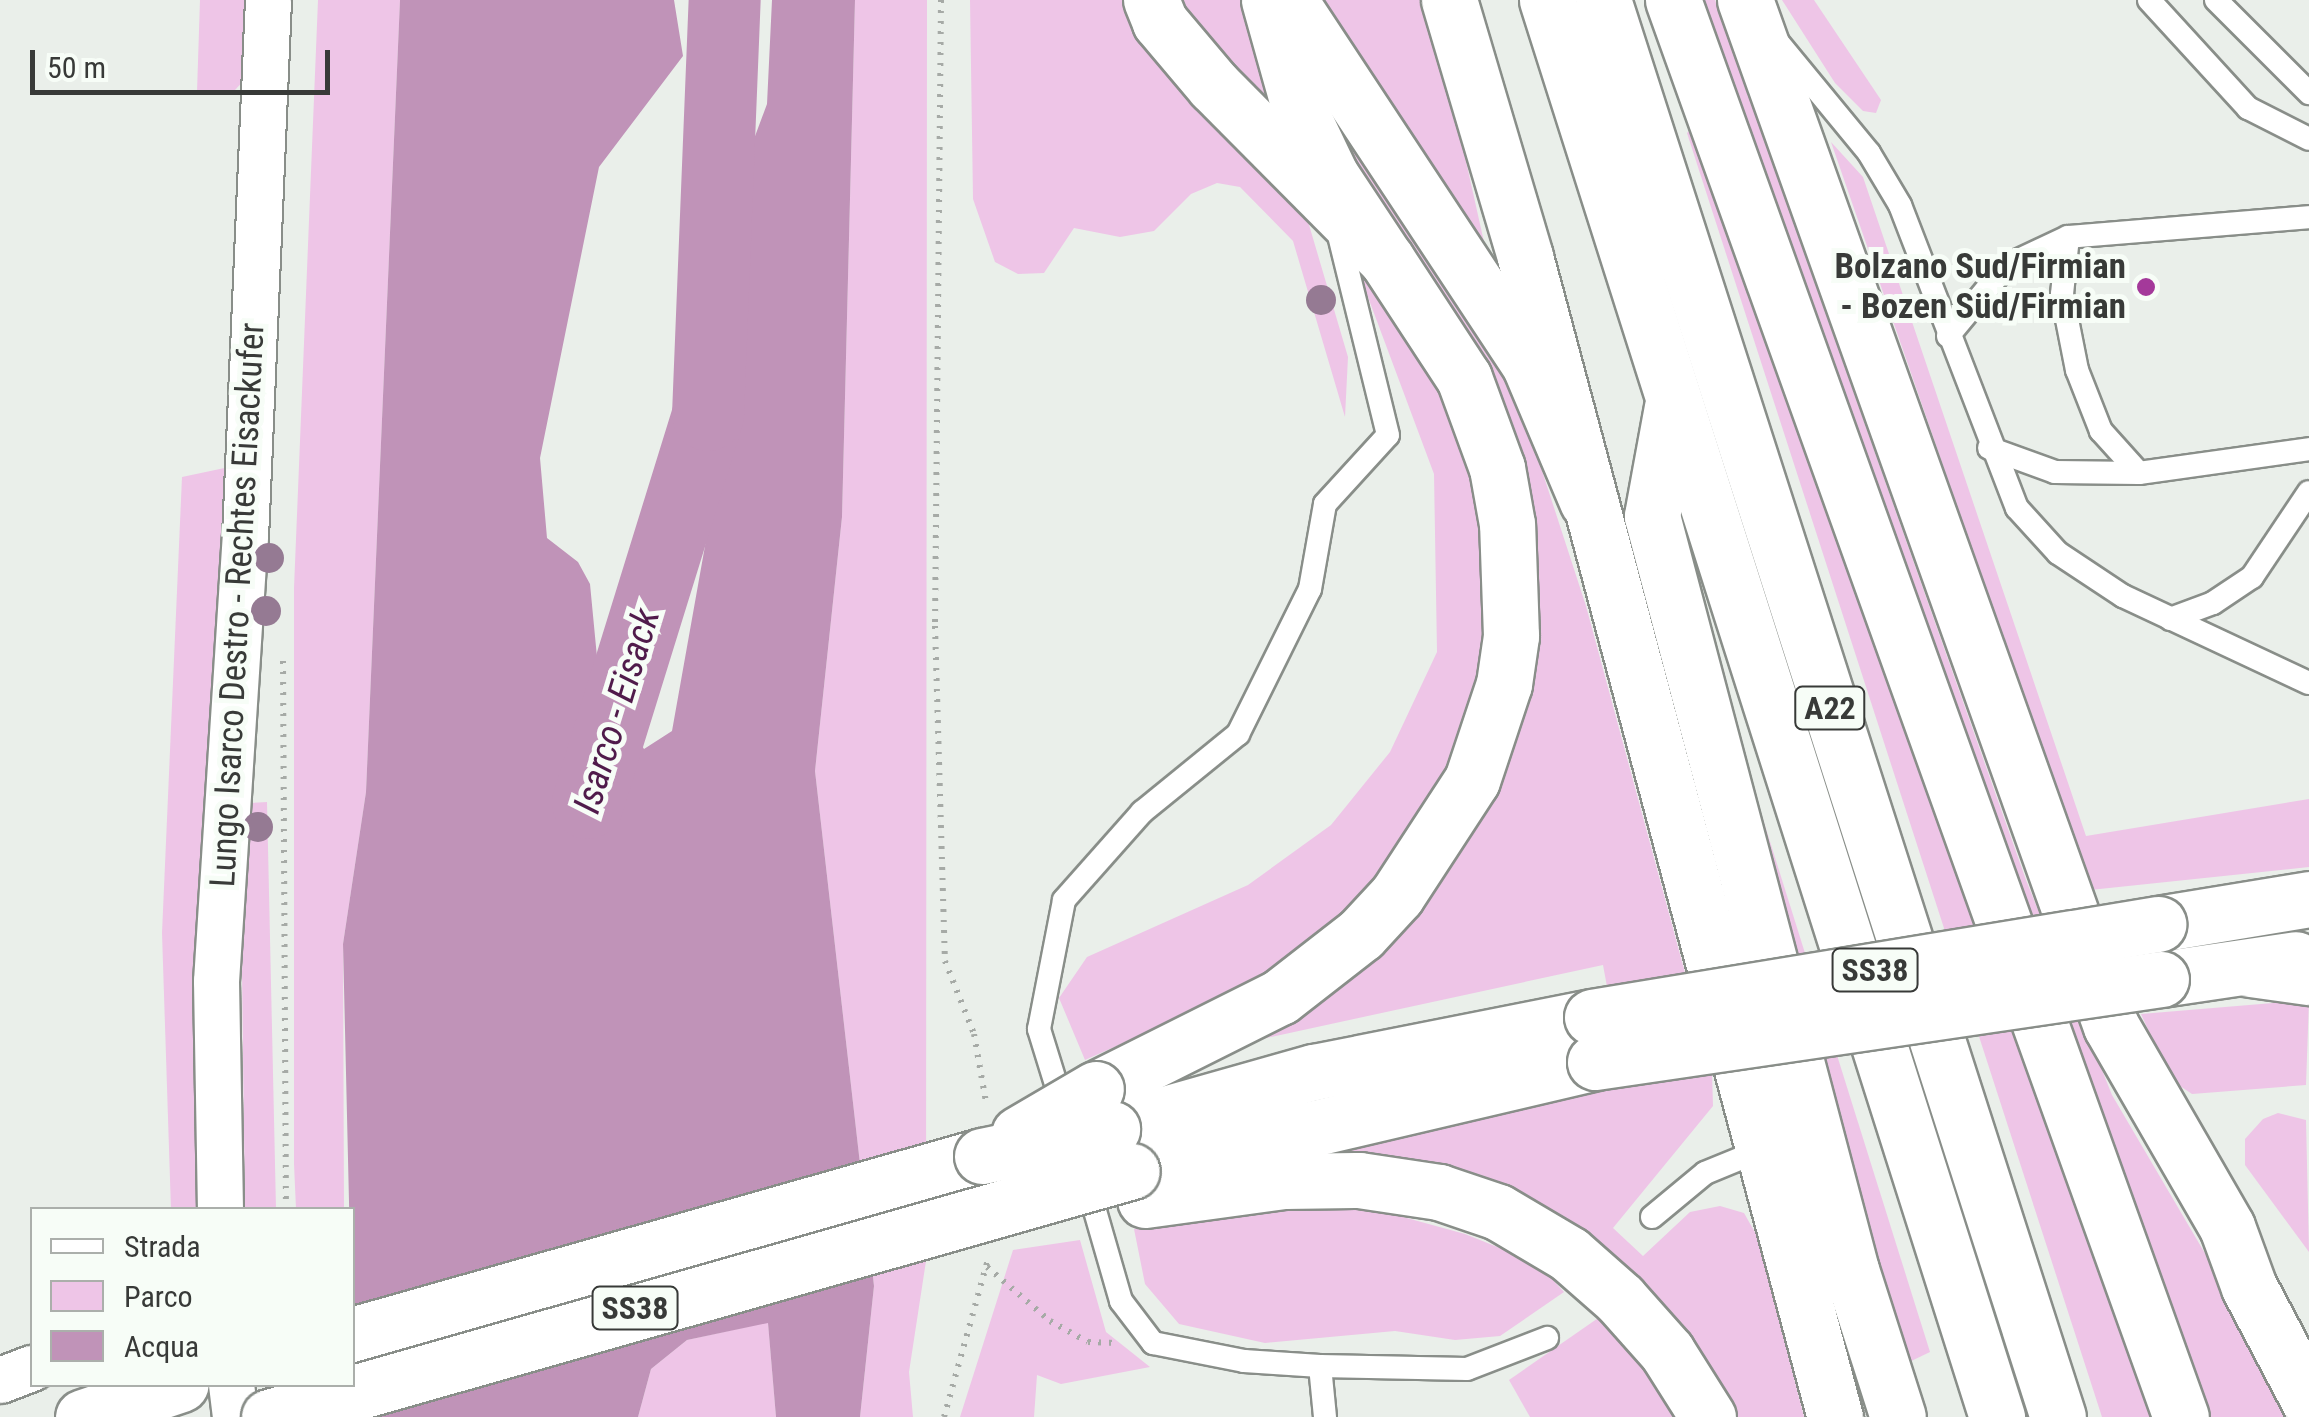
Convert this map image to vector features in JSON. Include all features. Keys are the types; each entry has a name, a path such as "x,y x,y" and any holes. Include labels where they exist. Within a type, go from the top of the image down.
{"main road":[{"path":"1151,0 1160,22 1214,86 1332,210 1386,259"},
{"path":"996,1229 1121,1147 1226,1028 1317,972 1361,934 1448,826 1490,732 1504,684 1513,583 1496,468 1464,378 1331,176 1300,111 1269,0"},
{"path":"1289,0 1530,366 1587,501"},
{"path":"1449,0 1525,257 1587,501 1835,1417"},
{"name":"A22","path":"1547,0 1997,1417"},
{"name":"A22","path":"1603,0 2058,1417"},
{"path":"1672,0 2180,1417"},
{"path":"1747,5 2111,1026 2227,1227 2250,1288 2309,1401"},
{"path":"1673,399 1652,516 1851,1270 1898,1417"},
{"name":"SS38","path":"1593,1040 2158,924 2309,899"},
{"name":"SS38","path":"355,1334 985,1133 1121,1147 1314,1072 2250,969 2309,957"},
{"path":"2250,969 2309,977"},
{"path":"1121,1147 1284,1181 1359,1180 1439,1192 1498,1212 1569,1254 1620,1299 1667,1352 1708,1417"},
{"path":"2227,1227 2309,1320"},
{"name":"SS38","path":"269,1417 996,1229"},
{"path":"83,1417 173,1387"}],"street":[{"name":"Lungo Isarco Destro - Rechtes Eisackufer","path":"220,1207 216,980 245,537 268,0"},
{"path":"0,1380 30,1369"},
{"path":"231,1387 235,1417"}],"lane":[{"path":"2150,0 2248,108 2309,139"},
{"path":"2216,0 2309,93"},
{"path":"1747,5 1868,152 1900,205 1989,448 2017,508 2058,552 2170,620 2309,683"},
{"path":"1332,210 1388,435 1325,504 1310,589 1238,734 1142,812 1064,900 1039,1029 1122,1301 1153,1343 1244,1361 1467,1368 1547,1338"},
{"path":"1948,336 2006,266 2068,237 2309,217"},
{"path":"2068,237 2062,294 2077,370 2101,431 2139,473"},
{"path":"1989,448 2055,472 2139,473 2309,449"},
{"path":"2170,620 2214,603 2252,577 2309,492"},
{"path":"1652,1217 1705,1173 1761,1150"},
{"path":"1320,1366 1325,1417"}],"path":[{"path":"941,0 935,626 945,961 974,1034 985,1133"},
{"path":"283,655 286,1207"},
{"path":"944,1417 996,1229"},
{"path":"987,1267 1050,1321 1088,1342 1153,1343"}],"green space":[{"path":"200,0 249,0 247,77 235,90 197,92"},
{"path":"318,0 400,0 366,792 343,944 344,1207 296,1207 294,588"},
{"path":"855,0 927,0 926,1261 909,1372 913,1417 860,1417 874,1286 815,771 842,517"},
{"path":"970,0 1133,0 1302,201 1348,357 1345,417 1293,241 1240,187 1217,183 1191,194 1154,231 1120,237 1074,228 1044,273 1018,274 995,262 973,199"},
{"path":"1172,0 1250,0 1280,122"},
{"path":"1311,0 1430,0 1484,242 1436,187"},
{"path":"1697,0 1715,0 2026,880 2112,1095 2301,1417 2203,1417"},
{"path":"1782,0 1814,0 1881,100 1876,113 1863,111 1835,83"},
{"path":"1328,111 1359,142 1505,357 1586,606 1712,1073 1713,1106 1613,1228 1643,1256 1690,1212 1720,1206 1744,1213 1757,1236 1804,1417 1723,1417 1660,1318 1332,1158 1320,1144 1625,1084 1603,965 1257,1040 1252,1030 1384,933 1531,596"},
{"path":"1697,123 2161,1417 2102,1417 1687,133"},
{"path":"1831,142 1863,177 2086,836 2309,799 2309,867 2090,890"},
{"path":"1353,257 1444,376 1492,533 1480,705 1395,871 1256,984 1085,1060 1059,998 1087,957 1248,885 1331,825 1390,752 1437,652 1434,474"},
{"path":"234,466 201,1207 171,1207 162,933 182,477"},
{"path":"1741,749 1930,1352 1903,1365"},
{"path":"267,802 276,1207 245,1207 242,972 250,803"},
{"path":"2309,1000 2306,1085 2192,1094 2171,1080 2141,1014"},
{"path":"2278,1113 2306,1120 2309,1252 2245,1165 2245,1139 2263,1119"},
{"path":"1296,1205 1363,1206 1465,1234 1537,1263 1564,1292 1500,1336 1455,1340 1395,1331 1265,1343 1179,1324 1145,1284 1134,1229"},
{"path":"1080,1240 1106,1332 1150,1367 1061,1384 1037,1375 1034,1417 960,1417 1013,1250"},
{"path":"1604,1314 1685,1417 1530,1417 1509,1380"},
{"path":"768,1322 776,1417 638,1417 651,1369 687,1340"}],"water":[{"path":"400,0 674,0 683,56 599,167 540,458 547,538 578,562 590,584 599,678 644,749 672,731 726,428 732,198 767,104 772,0 855,0 842,517 815,771 874,1286 860,1417 776,1417 768,1323 687,1340 651,1369 638,1417 354,1417 355,1207 349,1207 343,944 366,792"}],"waterway":[{"name":"Isarco - Eisack","path":"588,803 708,415 725,0"}],"place":[{"name":"Bolzano Sud/Firmian - Bozen Süd/Firmian","path":"2146,287"}]}
